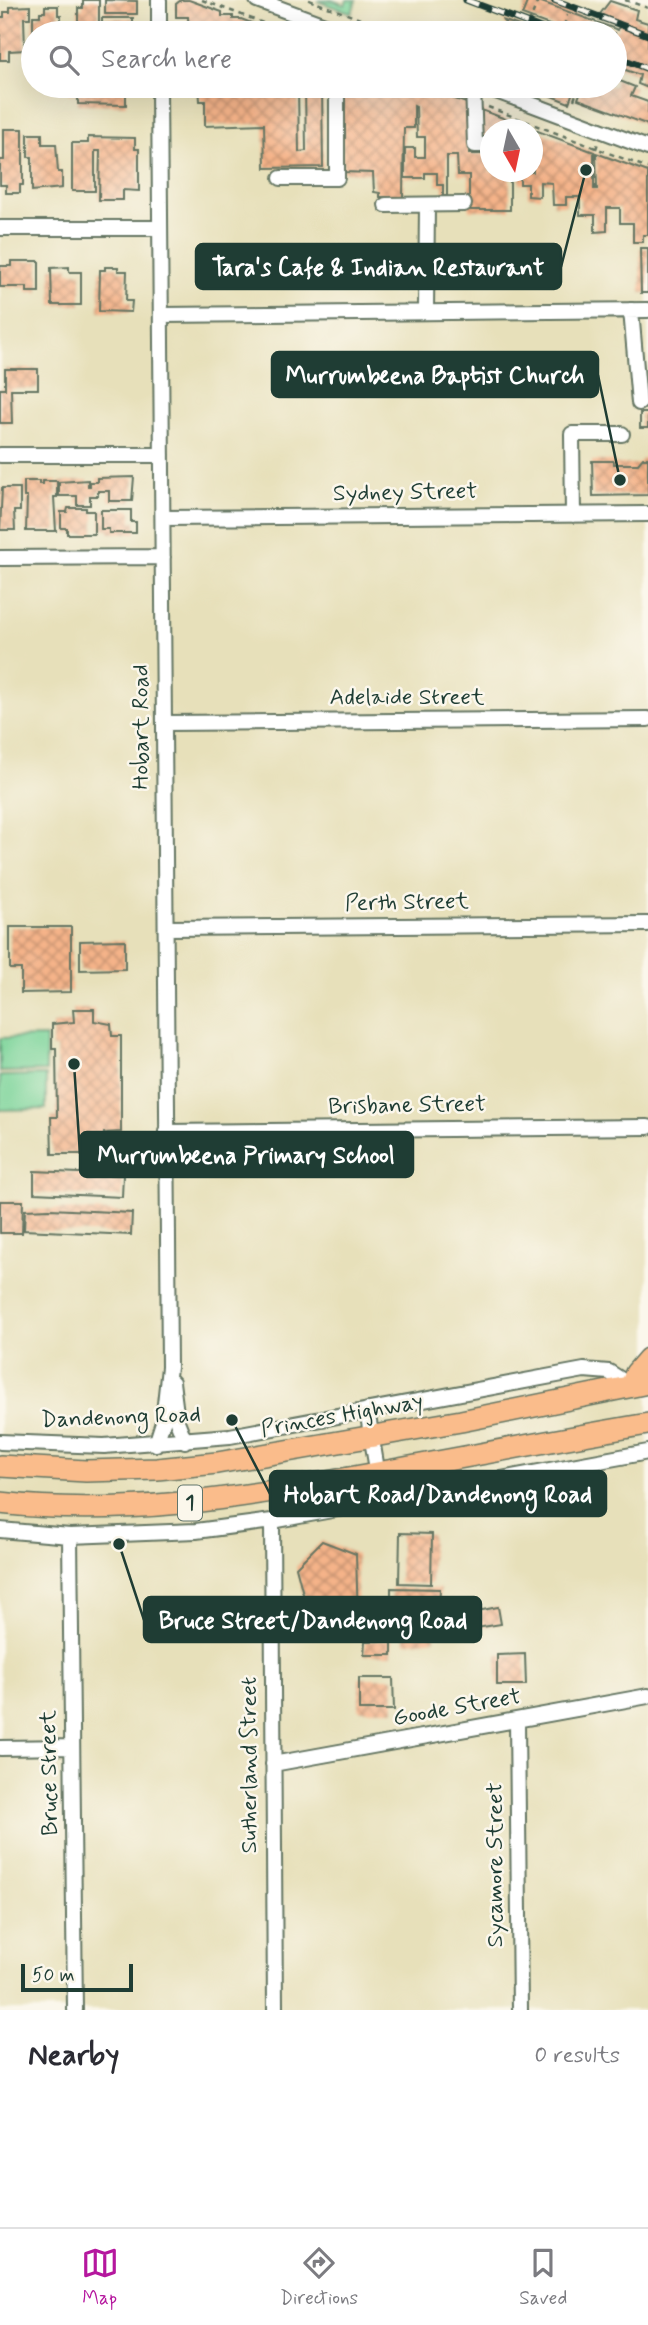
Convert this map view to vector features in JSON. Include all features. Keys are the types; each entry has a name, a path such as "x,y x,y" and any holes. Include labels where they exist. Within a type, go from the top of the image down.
{"highway":[{"path":"639,1385 636,1373 648,1359"},
{"name":"Princes Highway","path":"0,1466 72,1471 158,1469 267,1456 532,1408 639,1385"},
{"name":"1","path":"0,1503 104,1508 166,1506 265,1493 648,1424"}],"street":[{"path":"159,0 159,21"},
{"path":"257,0 311,21"},
{"name":"Hobart Road","path":"156,1444 163,1422 169,1367 159,98"},
{"path":"281,178 337,178 337,98"},
{"path":"474,98 475,145 480,145"},
{"path":"515,98 648,148"},
{"path":"386,205 464,204"},
{"path":"426,312 427,205"},
{"path":"0,228 160,228"},
{"path":"631,310 639,403"},
{"path":"161,315 648,310"},
{"path":"573,514 572,434 622,433"},
{"path":"0,455 162,455"},
{"name":"Sydney Street","path":"163,519 648,514"},
{"path":"0,558 163,557"},
{"name":"Adelaide Street","path":"165,723 648,719"},
{"name":"Perth Street","path":"166,928 648,924"},
{"name":"Brisbane Street","path":"166,1132 648,1127"},
{"name":"Hobart Road","path":"169,1367 177,1421 186,1441"},
{"name":"Dandenong Road","path":"0,1442 66,1446 186,1441 271,1430 584,1370 609,1372 639,1385"},
{"path":"368,1410 382,1499"},
{"path":"0,1530 70,1536 177,1533 272,1521 648,1452"},
{"name":"Sutherland Street","path":"272,1521 275,2010"},
{"name":"Bruce Street","path":"70,1536 75,2010"},
{"name":"Goode Street","path":"273,1764 648,1696"},
{"name":"Sycamore Street","path":"517,1721 520,2010"},
{"path":"0,1748 72,1747"}],"path":[{"path":"201,0 258,21"},
{"path":"309,0 366,21"},
{"path":"529,21 537,0"},
{"path":"625,0 648,8"},
{"path":"560,19 565,21 567,15"},
{"path":"464,98 648,168"},
{"path":"596,189 596,149 602,131"}],"green space":[{"path":"332,0 345,5 347,0 356,0 352,13 317,1"},
{"path":"46,1037 46,1071 0,1072 0,1038"},
{"path":"46,1075 46,1109 0,1110 0,1076"}],"building":[{"path":"83,0 99,0 99,21 78,21 78,8 83,8"},
{"path":"105,0 137,1 137,14 105,14"},
{"path":"181,0 189,0 222,12 222,16 233,16 233,19 246,21 188,21 188,17 176,17 176,4"},
{"path":"528,0 536,0 593,21 538,21 522,15"},
{"path":"610,1 637,10 635,19 648,23 648,88 638,84 640,75 627,70 627,21 618,21 600,14"},
{"path":"30,6 30,18 21,21 21,50 9,51 9,60 0,60 0,17 4,17 4,12 10,12 10,7"},
{"path":"45,6 58,6 61,21 33,21 33,16 40,16 40,12 45,12"},
{"path":"102,18 133,18 133,21 102,21"},
{"path":"627,84 635,87 631,96 648,102 648,127 646,124 578,99 627,98"},
{"path":"78,98 126,98 126,105 78,104"},
{"path":"200,98 298,98 299,152 306,151 305,98 322,98 323,167 265,168 264,124 205,126 205,101 200,101"},
{"path":"341,98 452,98 469,104 469,154 480,154 480,182 510,182 510,210 469,210 469,175 458,175 457,156 447,156 447,196 443,196 443,185 437,185 437,173 425,173 425,178 405,178 405,148 415,148 415,157 425,157 425,137 417,137 414,106 414,128 404,128 403,197 380,197 380,193 374,192 373,173 343,172"},
{"path":"556,98 571,98 569,103"},
{"path":"476,108 506,119 480,119 480,139 477,139"},
{"path":"4,129 23,129 23,185 20,185 20,193 6,193 6,185 0,185 0,160 4,160"},
{"path":"543,133 594,152 594,189 597,189 596,153 648,172 648,235 643,235 643,242 633,242 633,223 620,223 620,208 607,208 607,231 595,232 595,215 580,215 580,197 566,197 566,205 553,205 552,183 540,182 543,182"},
{"path":"28,134 42,134 42,144 56,144 58,172 62,172 62,188 32,191 32,157 28,157"},
{"path":"88,137 135,138 135,149 139,149 139,191 123,190 123,200 99,200 100,151 95,151 95,191 72,191 72,143 88,143"},
{"path":"540,182 540,197 528,196 528,184 520,184"},
{"path":"640,248 648,248 648,293 641,293"},
{"path":"11,261 39,261 39,292 27,292 27,287 0,287 0,266 11,266"},
{"path":"69,267 69,272 81,272 81,305 52,305 51,268"},
{"path":"105,267 118,267 118,271 127,271 126,301 132,301 131,312 99,311 100,270 105,270"},
{"path":"5,369 38,369 38,389 11,389 12,423 0,423 0,389 5,389"},
{"path":"640,413 648,413 648,428 640,428"},
{"path":"643,458 648,458 648,495 593,496 592,461 638,464"},
{"path":"134,477 132,501 109,501 109,491 98,491 98,496 90,496 90,505 77,505 77,496 59,496 59,482 88,480 90,486 90,482 97,482 97,478"},
{"path":"24,481 39,481 39,484 43,484 43,481 57,481 57,497 54,497 56,531 26,531 27,497 24,497"},
{"path":"2,488 20,488 20,511 14,511 15,530 0,530"},
{"path":"68,508 94,511 94,534 67,534 67,528 61,528 61,512 67,512"},
{"path":"101,510 131,510 131,522 136,522 136,533 109,533 109,529 101,529"},
{"path":"10,927 71,927 71,992 21,993 21,969 10,969"},
{"path":"125,940 125,969 80,970 80,941"},
{"path":"73,1009 94,1009 94,1021 111,1024 112,1036 121,1036 121,1132 104,1133 104,1142 99,1142 98,1154 52,1154 51,1117 57,1117 56,1048 52,1048 52,1024 74,1022"},
{"path":"34,1171 123,1175 122,1197 34,1193"},
{"path":"0,1201 23,1201 22,1233 0,1233"},
{"path":"25,1210 132,1213 131,1235 24,1230"},
{"path":"400,1533 432,1534 431,1584 399,1583"},
{"path":"322,1541 356,1554 358,1620 299,1630 296,1611 307,1609 296,1567"},
{"path":"391,1588 440,1589 439,1610 412,1609 412,1614 391,1614"},
{"path":"498,1607 501,1624 464,1630 462,1614"},
{"path":"431,1616 435,1639 405,1643 402,1621"},
{"path":"392,1640 392,1655 364,1655 365,1641"},
{"path":"525,1654 526,1685 497,1685 497,1655"},
{"path":"359,1678 393,1678 394,1710 359,1710"}],"railway":[{"path":"466,0 522,21"},
{"path":"554,0 610,21"},
{"path":"627,27 648,35"},
{"path":"627,61 648,69"}],"place":[{"name":"Tara's Cafe & Indian Restaurant","path":"586,170"},
{"name":"Murrumbeena Baptist Church","path":"620,480"},
{"name":"Murrumbeena Primary School","path":"74,1064"},
{"name":"Hobart Road/Dandenong Road","path":"232,1420"},
{"name":"Bruce Street/Dandenong Road","path":"119,1544"}]}
